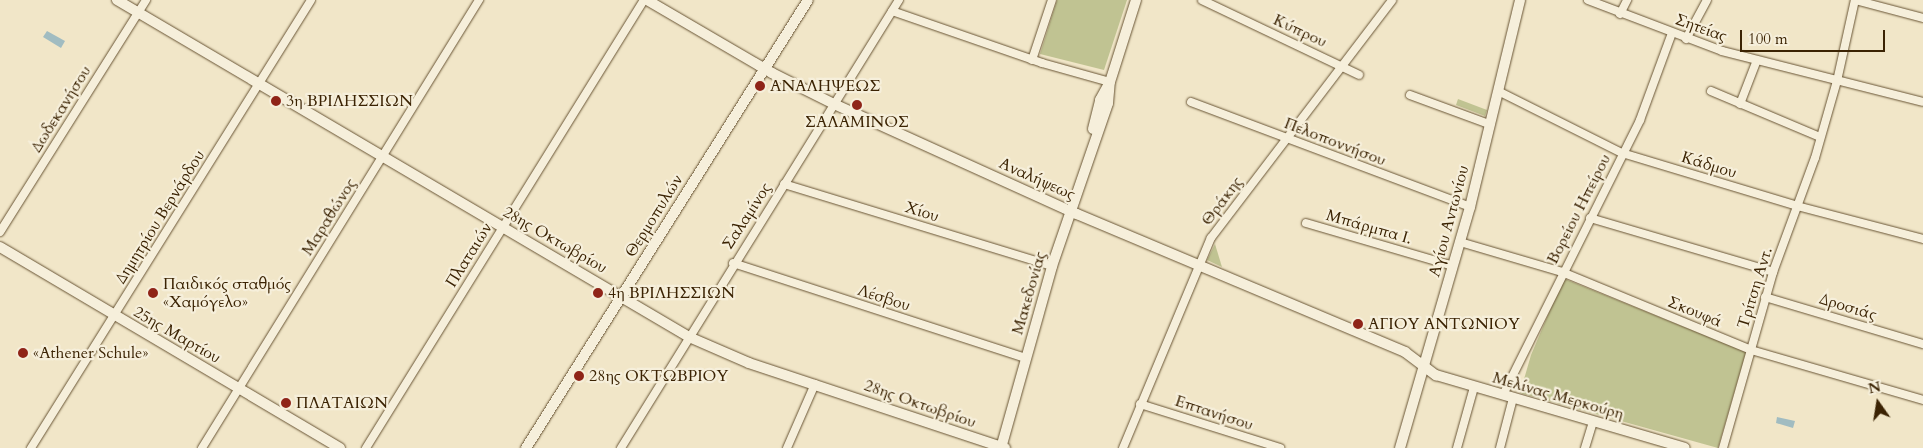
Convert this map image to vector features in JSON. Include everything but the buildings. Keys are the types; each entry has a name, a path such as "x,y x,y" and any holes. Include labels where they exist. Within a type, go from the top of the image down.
{"street":[{"name":"28ης Οκτωβρίου","path":"117,0 689,337 749,362 1002,448"},
{"name":"Δωδεκανήσου","path":"0,232 146,0"},
{"name":"Δημητρίου Βερνάρδου","path":"31,448 312,0"},
{"name":"Μαραθώνος","path":"202,448 479,0"},
{"name":"Αναλήψεως","path":"646,0 764,69 834,104 1070,211 1405,352 1424,366"},
{"name":"Πλαταιών","path":"366,448 646,0"},
{"name":"Θερμοπυλών","path":"526,448 808,0"},
{"name":"Σαλαμίνος","path":"621,448 734,263 899,0"},
{"path":"1032,60 1052,0"},
{"name":"Μακεδονίας","path":"1002,448 1052,266 1090,148 1100,100 1110,82 1136,0"},
{"name":"Κύπρου","path":"1202,0 1359,75"},
{"name":"Θράκης","path":"1123,448 1197,265 1211,238 1343,67 1392,0"},
{"name":"Αγίου Αντωνίου","path":"1400,448 1470,207 1520,0"},
{"name":"Σητείας","path":"1588,0 1686,38 1757,60 1923,102"},
{"path":"1620,14 1627,0"},
{"path":"1686,38 1707,0"},
{"path":"1855,0 1923,18"},
{"name":"Τρίτση Αντ.","path":"1723,448 1765,297 1820,137 1837,81 1855,0"},
{"path":"892,11 1032,60 1110,82"},
{"name":"Βορείου Ηπείρου","path":"1500,448 1508,396 1562,272 1640,120 1672,33"},
{"path":"1740,104 1757,60"},
{"name":"Κάδμου","path":"1498,90 1622,153 1796,206 1923,239"},
{"path":"1711,91 1820,137"},
{"path":"1410,95 1489,124"},
{"name":"Πελοποννήσου","path":"1191,102 1470,207"},
{"name":"Χίου","path":"784,184 1052,266"},
{"path":"1590,218 1773,272"},
{"name":"Μπάρμπα Ι.","path":"1306,223 1453,266"},
{"name":"Σκουφά","path":"1460,242 1562,272 1751,350 1923,400"},
{"name":"25ης Μαρτίου","path":"0,247 340,448"},
{"name":"Λέσβου","path":"734,263 1026,358"},
{"name":"Δροσιάς","path":"1765,297 1923,344"},
{"name":"Μελίνας Μερκούρη","path":"1424,366 1436,375 1474,387 1685,448"},
{"path":"787,448 815,384"},
{"path":"1457,448 1474,387"},
{"name":"Επτανήσου","path":"1140,404 1280,448"},
{"path":"1585,448 1594,422"}],"green space":[{"path":"1057,0 1127,0 1104,70 1040,54"},
{"path":"1458,99 1487,110 1485,116 1456,105"},
{"path":"1215,244 1222,267 1207,260"},
{"path":"1560,277 1746,352 1718,448 1520,393 1531,355 1562,282"}],"water":[{"path":"47,31 65,41 61,48 43,37"},
{"path":"1777,417 1795,421 1793,428 1776,423"}],"place":[{"name":"ΑΝΑΛΗΨΕΩΣ","path":"760,86"},
{"name":"3η ΒΡΙΛΗΣΣΙΩΝ","path":"276,101"},
{"name":"ΣΑΛΑΜΙΝΟΣ","path":"857,105"},
{"name":"Παιδικός σταθμός «Χαμόγελο»","path":"153,293"},
{"name":"4η ΒΡΙΛΗΣΣΙΩΝ","path":"598,293"},
{"name":"ΑΓΙΟΥ ΑΝΤΩΝΙΟΥ","path":"1358,324"},
{"name":"«Athener Schule»","path":"23,353"},
{"name":"28ης ΟΚΤΩΒΡΙΟΥ","path":"579,376"},
{"name":"ΠΛΑΤΑΙΩΝ","path":"286,403"}]}
